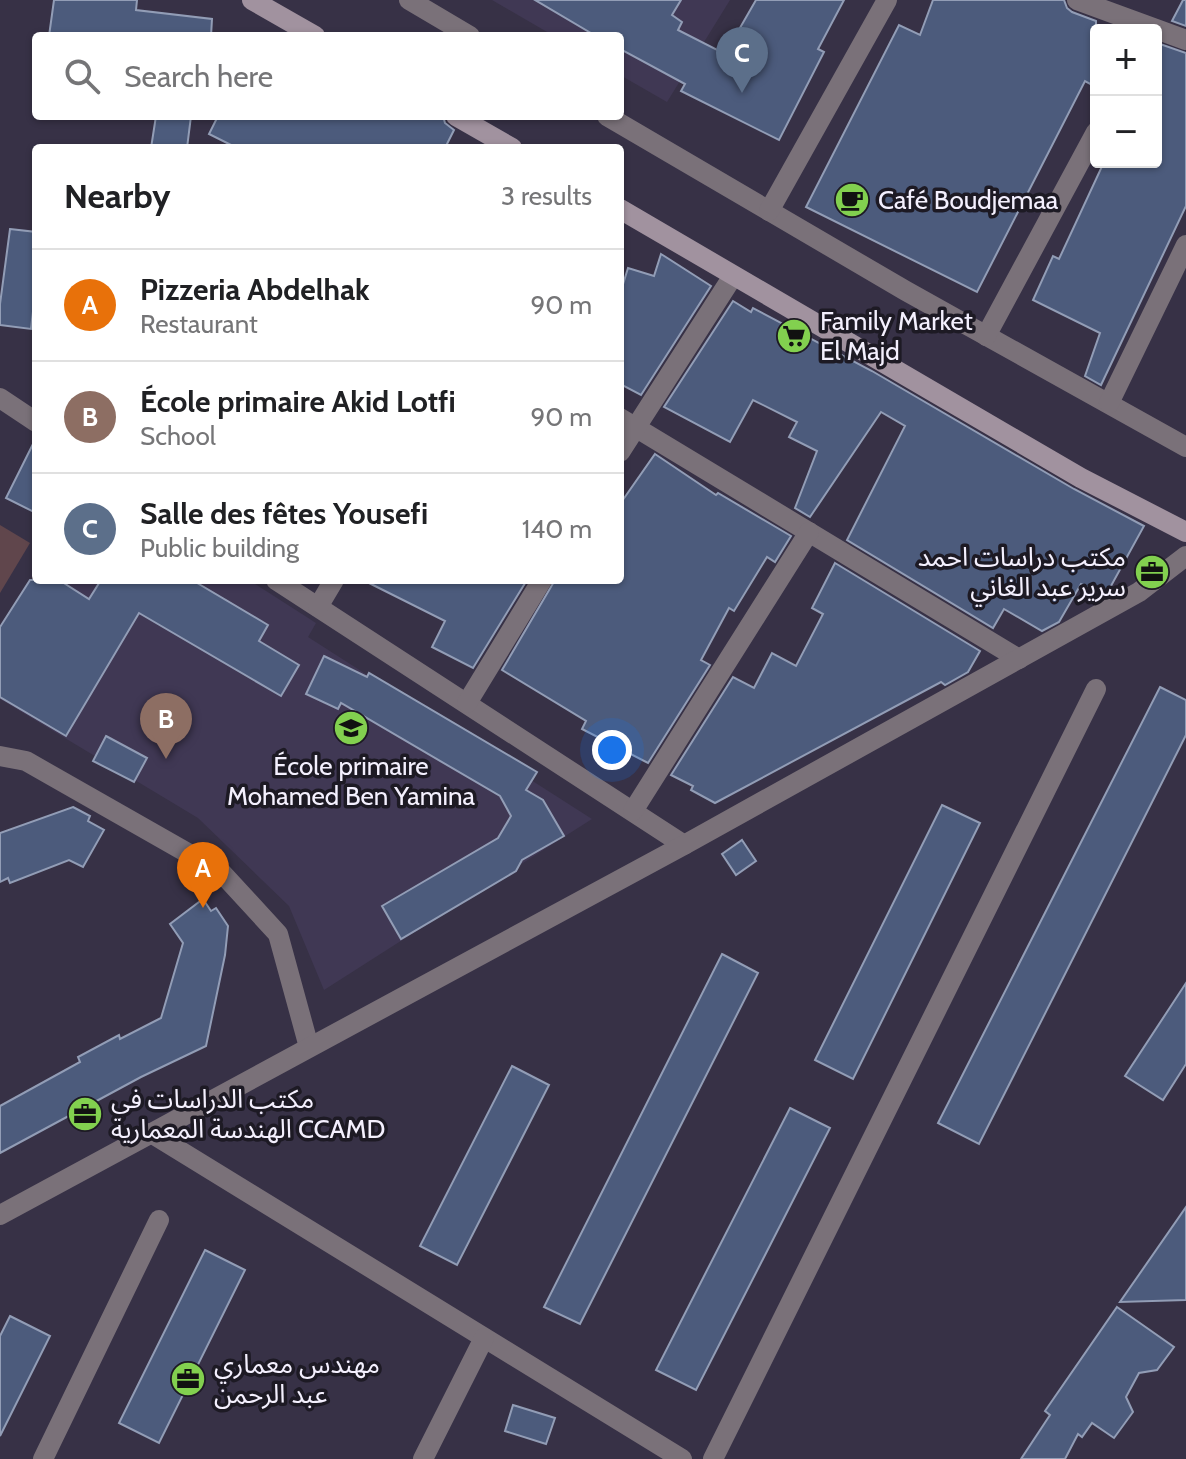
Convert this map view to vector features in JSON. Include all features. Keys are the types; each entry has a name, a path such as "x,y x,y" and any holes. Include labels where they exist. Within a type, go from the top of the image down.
{"street":[{"path":"252,0 308,32"},
{"path":"409,0 463,32"},
{"path":"769,211 887,0"},
{"path":"1077,0 1139,24"},
{"path":"1162,32 1186,40"},
{"path":"463,120 505,144"},
{"path":"614,120 986,336 1186,447"},
{"path":"986,336 1090,143"},
{"path":"624,211 1081,478 1186,532"},
{"path":"1109,403 1186,245"},
{"path":"733,276 627,423 1019,659"},
{"path":"0,398 32,419"},
{"path":"633,811 809,532"},
{"path":"0,1215 684,845 1019,659 1139,592 1186,556"},
{"path":"282,584 684,845"},
{"path":"318,607 332,584"},
{"path":"467,703 540,584"},
{"path":"713,1459 1096,689"},
{"path":"0,756 26,761 221,872 278,934 309,1047"},
{"path":"151,1133 682,1459"},
{"path":"43,1459 159,1220"},
{"path":"423,1459 484,1338"}],"shaded area":[{"path":"492,0 730,0 667,102 624,77 624,32 547,32"},
{"path":"0,525 30,543 0,593"},
{"path":"62,584 255,584 316,623 308,637 592,819 324,990 289,906 198,818 0,699 0,686"}],"building":[{"path":"54,0 137,0 136,10 212,19 211,32 50,32"},
{"path":"535,0 681,0 672,15 682,22 678,30 725,54 756,0 844,0 818,49 824,52 779,140 681,91 685,84 624,51 624,32 589,32"},
{"path":"933,0 1064,0 1072,12 1096,21 1096,24 1090,24 1090,84 1085,81 977,292 806,207 899,25 920,35"},
{"path":"1183,0 1186,0 1186,26 1172,21"},
{"path":"1162,45 1186,53 1186,206 1101,385 1085,376 1100,333 1033,300 1053,256 1059,259 1101,168 1162,168"},
{"path":"155,120 190,120 188,144 152,144"},
{"path":"216,120 444,120 454,130 447,144 229,144 209,134"},
{"path":"10,229 32,232 31,329 0,325"},
{"path":"661,254 711,286 641,395 624,386 624,281 628,268 654,276"},
{"path":"733,301 751,312 753,308 872,371 1074,489 1144,526 1106,595 1081,584 1059,622 1042,631 1004,609 993,628 847,540 905,426 881,412 810,517 795,508 817,451 789,437 797,422 753,400 730,442 664,407"},
{"path":"32,446 32,511 6,498"},
{"path":"655,454 716,495 718,493 791,536 775,562 767,557 734,611 729,608 701,660 710,665 648,763 582,729 586,721 502,670 553,584 624,584 624,498"},
{"path":"835,563 980,651 968,672 945,685 941,682 715,803 691,790 693,786 671,775 733,677 754,688 772,653 796,666 823,614 812,608"},
{"path":"30,580 32,584 65,584 89,599 98,584 199,584 268,625 259,641 299,665 281,696 139,613 66,736 0,697 0,627"},
{"path":"371,584 525,584 473,668 432,647 445,621"},
{"path":"324,656 367,677 369,673 537,772 526,790 543,800 564,836 522,860 516,871 401,939 382,906 498,838 511,816 500,796 341,703 338,709 306,694"},
{"path":"1160,687 1186,700 1186,735 979,1144 938,1123"},
{"path":"106,736 147,758 134,782 93,761"},
{"path":"942,805 980,823 853,1079 815,1060"},
{"path":"73,807 90,816 88,821 104,830 83,867 69,860 10,883 8,878 0,882 0,833"},
{"path":"742,840 756,861 736,875 722,854"},
{"path":"203,899 211,911 216,908 228,926 206,1046 141,1077 0,1153 0,1106 80,1062 78,1057 119,1035 120,1039 161,1018 183,943 170,924"},
{"path":"722,954 758,973 580,1324 544,1307"},
{"path":"1186,983 1186,1064 1163,1100 1125,1076"},
{"path":"512,1066 549,1085 457,1265 420,1246"},
{"path":"790,1108 830,1128 696,1390 656,1370"},
{"path":"1186,1207 1186,1300 1120,1302"},
{"path":"205,1250 245,1270 159,1443 119,1423"},
{"path":"1117,1307 1174,1347 1157,1370 1139,1373 1126,1397 1133,1412 1114,1438 1092,1423 1082,1437 1078,1434 1065,1459 1021,1459 1050,1415 1045,1411"},
{"path":"10,1316 50,1336 0,1436 0,1336"},
{"path":"513,1405 555,1418 546,1444 505,1431"}],"place":[{"name":"Salle des fêtes Yousefi","path":"742,93"},
{"name":"Café Boudjemaa","path":"852,200"},
{"name":"Family Market El Majd","path":"794,336"},
{"name":"مكتب دراسات احمد سرير عبد الغاني","path":"1152,572"},
{"name":"École primaire Mohamed Ben Yamina","path":"351,728"},
{"name":"École primaire Akid Lotfi","path":"166,759"},
{"name":"Pizzeria Abdelhak","path":"203,908"},
{"name":"مكتب الدراسات في الهندسة المعمارية CCAMD","path":"85,1114"},
{"name":"مهندس معماري عبد الرحمن","path":"188,1379"}]}
